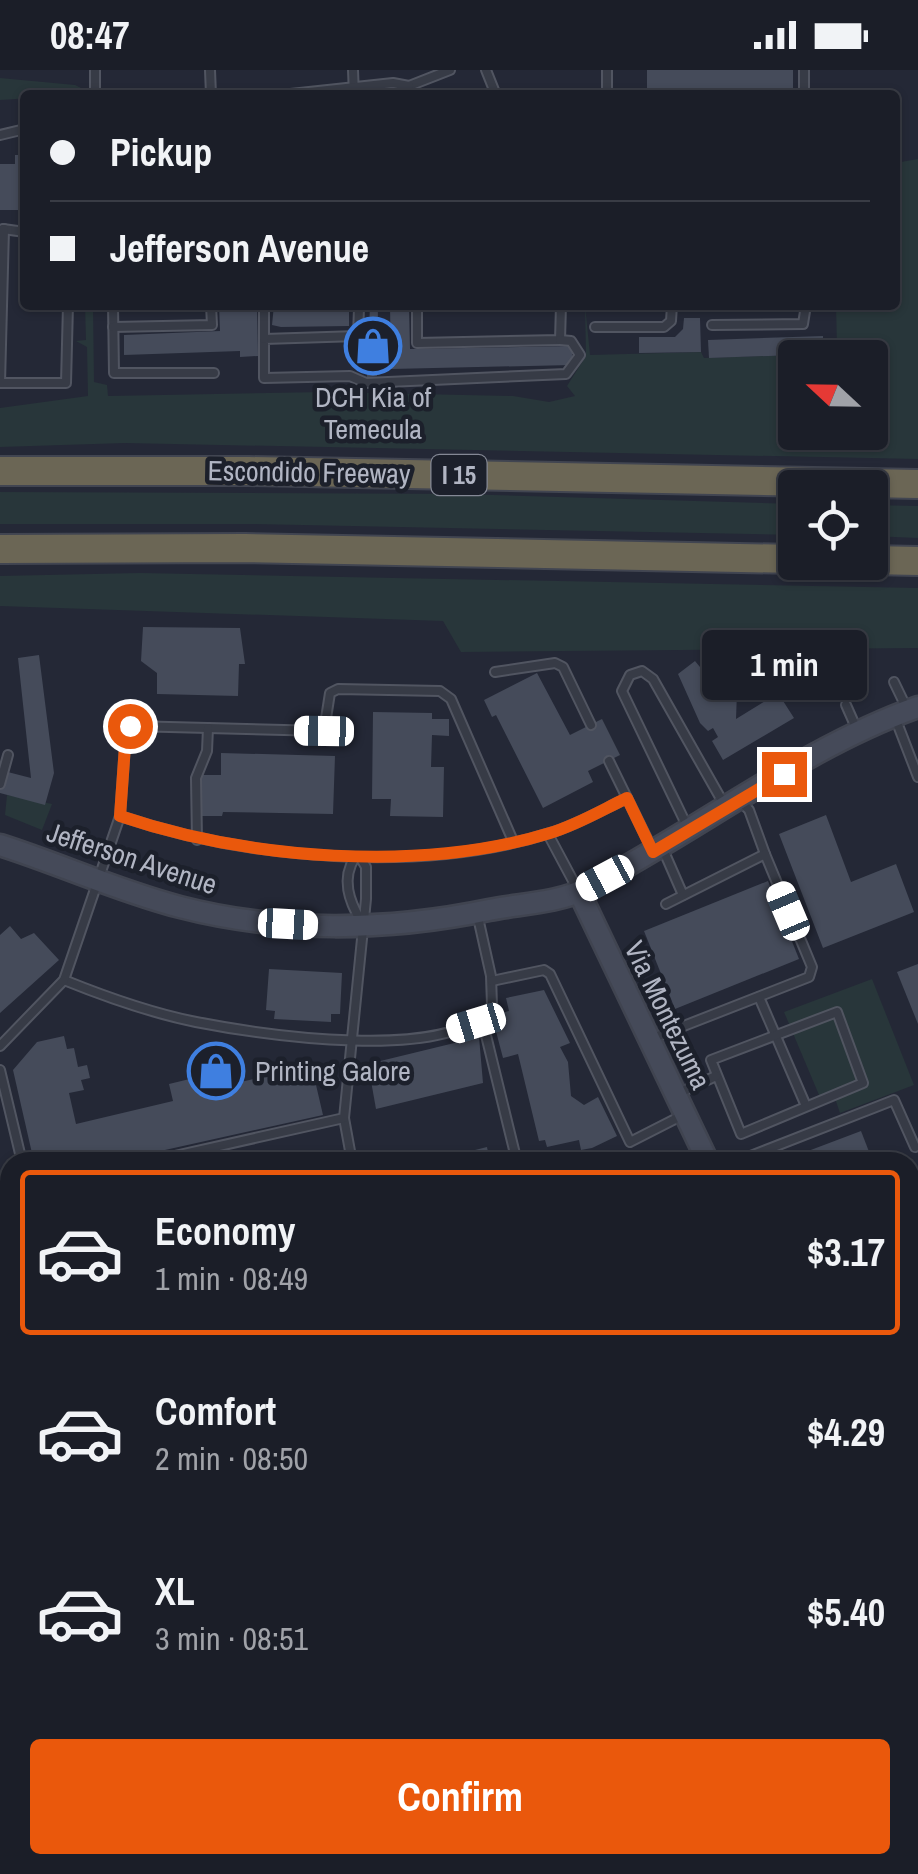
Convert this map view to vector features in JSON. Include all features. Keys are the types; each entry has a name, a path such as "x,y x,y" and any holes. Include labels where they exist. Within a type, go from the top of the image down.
{"highway":[{"name":"Escondido Freeway","path":"0,470 268,471 918,484"},
{"path":"0,549 265,548 778,559"},
{"path":"888,561 918,562"}],"main road":[{"name":"Jefferson Avenue","path":"0,845 180,907 253,922 364,925 477,912 579,892 690,832 858,732 907,711"},
{"name":"Via Montezuma","path":"579,892 703,1152"}],"lane":[{"path":"354,70 354,90"},
{"path":"410,90 450,70"},
{"path":"314,90 354,84 400,90"},
{"path":"2,227 0,382 66,383 68,310"},
{"path":"113,310 114,373 214,373"},
{"path":"113,327 212,325 211,310"},
{"path":"264,310 264,378 350,376 366,383 566,374 580,355 571,342 560,340 417,343 417,310"},
{"path":"264,339 358,336 359,310"},
{"path":"560,340 561,310"},
{"path":"595,327 664,327 671,310"},
{"path":"712,325 803,324 805,310"},
{"path":"495,672 555,663 563,667 591,724"},
{"path":"650,1040 809,978 812,967 750,810 734,806 654,679 642,671 630,676 622,690 690,832"},
{"path":"894,682 907,711 918,778"},
{"path":"0,1046 64,980 120,816 126,732 130,726 324,731 330,693 338,688 446,693 513,841"},
{"path":"846,705 858,732"},
{"path":"197,840 196,778 207,752 208,728"},
{"path":"0,784 8,755"},
{"path":"608,761 683,895"},
{"path":"120,816 197,840 240,848 357,856 548,834 627,798"},
{"path":"548,834 579,892"},
{"path":"666,904 765,854"},
{"path":"350,1152 344,1118 364,925 366,867 357,856"},
{"path":"357,856 349,866 348,898 364,925"},
{"path":"64,980 194,1021 350,1039 441,1034 482,1019 492,1005 492,981 477,912"},
{"path":"492,981 544,970 550,974 630,1142 716,1076"},
{"path":"760,997 806,1106"},
{"path":"837,1012 863,1082 741,1134 711,1060 776,1035 837,1012"},
{"path":"482,1019 515,1152"},
{"path":"0,1070 20,1152"},
{"path":"761,1152 894,1100 915,1146"},
{"path":"193,1152 344,1118"}],"shaded area":[{"path":"0,78 81,88 20,90 20,99 0,100"},
{"path":"918,159 918,459 125,443 0,447 0,408 88,396 87,347 76,341 86,340 85,310 93,310 94,382 107,385 108,396 325,392 513,396 549,402 575,396 567,386 586,356 585,310 590,355 701,352 704,358 778,356 778,450 888,450 888,340 837,340 836,310 900,310 900,162"},
{"path":"0,492 459,494 778,503 778,535 250,524 0,524"},
{"path":"888,505 918,506 918,538 888,537"},
{"path":"140,573 918,588 918,648 461,652 443,621 0,606 0,576"},
{"path":"7,795 52,804 42,830 5,815"},
{"path":"872,979 914,1085 840,1113 835,1098 822,1102 784,1012"}],"building":[{"path":"647,70 793,70 793,90 647,90"},
{"path":"15,155 20,155 20,210 0,210 0,164 15,164"},
{"path":"219,310 257,310 258,356 240,357 240,351 124,355 124,335 220,331"},
{"path":"274,310 349,310 349,326 272,325"},
{"path":"370,310 378,310 377,376 367,377"},
{"path":"390,310 409,310 410,349 572,346 572,365 391,369"},
{"path":"684,318 700,318 701,352 639,353 639,337 675,337 683,329"},
{"path":"823,336 823,340 778,340 778,356 709,358 708,340"},
{"path":"143,627 240,628 245,664 239,664 238,696 157,694 157,673 141,661"},
{"path":"39,655 54,773 45,805 0,793 0,770 31,778 18,658"},
{"path":"695,661 705,673 718,672 719,664 739,662 773,661 773,666 827,663 827,686 737,692 736,719 778,693 794,718 723,760 712,741 718,737 713,728 708,731 700,723 678,674"},
{"path":"537,673 570,735 602,719 620,755 588,771 593,782 543,808 496,715 492,717 484,700"},
{"path":"373,712 432,713 432,719 449,719 449,736 432,735 431,767 444,767 443,817 390,816 391,799 372,799"},
{"path":"221,753 335,756 333,814 223,812 222,816 201,816 202,775 221,775"},
{"path":"826,815 851,882 896,864 914,912 823,948 779,834"},
{"path":"768,881 799,959 675,1009 644,931"},
{"path":"10,926 21,939 34,933 59,960 0,1013 0,935"},
{"path":"918,964 918,1024 897,972"},
{"path":"269,969 342,973 340,1014 331,1014 331,1022 274,1019 275,1011 266,1010"},
{"path":"544,990 570,1043 560,1047 568,1062 571,1096 584,1105 598,1097 617,1136 592,1148 581,1150 579,1140 547,1147 545,1140 539,1141 518,1054 503,1058 493,1020 497,1014 509,1011 506,998"},
{"path":"64,1036 67,1049 74,1048 78,1067 87,1065 90,1078 81,1080 84,1090 69,1093 76,1124 173,1101 169,1084 202,1076 199,1067 214,1064 216,1073 228,1070 232,1084 281,1073 283,1079 313,1072 323,1115 156,1152 32,1152 13,1070 37,1042"},
{"path":"479,1037 483,1083 376,1109 368,1064"},
{"path":"861,1131 869,1152 805,1152"}],"place":[{"name":"DCH Kia of Temecula","path":"373,346"},
{"name":"Printing Galore","path":"216,1071"}],"route":[{"path":"130,726 126,732 120,816 197,840 290,853 376,856 519,840 548,834 627,798 653,852 784,774"}]}
